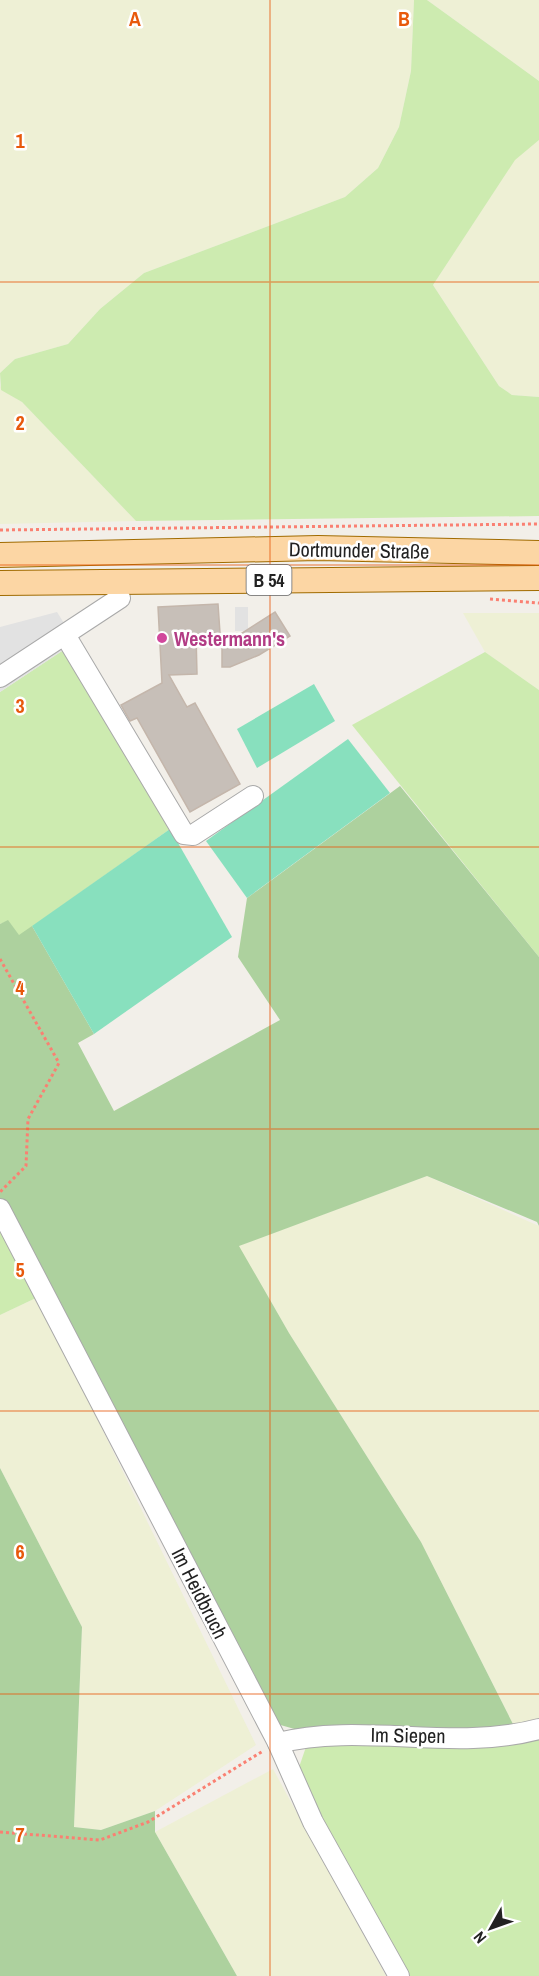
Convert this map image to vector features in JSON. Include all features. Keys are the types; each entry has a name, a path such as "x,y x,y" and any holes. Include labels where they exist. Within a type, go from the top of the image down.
{"main road":[{"name":"Dortmunder Straße","path":"0,555 318,548 539,553"},
{"name":"Dortmunder Straße","path":"0,583 539,578"}],"street":[{"path":"0,677 120,598"},
{"path":"65,635 184,834 193,835 253,796"},
{"name":"Im Heidbruch","path":"0,1209 278,1743 313,1822 399,1976"},
{"name":"Im Siepen","path":"278,1743 307,1736 344,1734 503,1737 539,1729"}],"path":[{"path":"0,530 539,524"},
{"path":"0,960 59,1063 28,1119 26,1166 0,1192"},
{"path":"0,1832 100,1840 148,1822 278,1743"}],"green space":[{"path":"0,0 414,0 411,71 399,127 378,168 345,197 144,273 100,309 68,344 15,359 0,373"},
{"path":"414,0 427,0 539,81 539,140 515,160 433,285 499,386 512,395 539,397 539,516 136,521 22,402 1,390 0,373 15,359 68,344 100,309 144,273 345,197 378,168 399,127 411,71"},
{"path":"427,0 539,0 539,81 445,13"},
{"path":"539,140 539,397 512,395 499,386 433,285 515,159"},
{"path":"0,385 2,390 22,402 136,521 0,524"},
{"path":"463,613 539,613 539,690 485,652"},
{"path":"65,649 170,829 19,936 8,921 0,924 0,692"},
{"path":"485,652 539,690 539,957 352,725"},
{"path":"314,684 335,721 257,768 237,729"},
{"path":"348,739 390,793 247,898 206,841"},
{"path":"400,786 539,957 539,1226 537,1222 427,1176 239,1246 289,1333 421,1542 514,1726 459,1730 298,1730 277,1724 0,1207 0,924 8,920 19,935 32,926 94,1034 78,1043 114,1111 280,1020 238,957 247,898"},
{"path":"170,829 232,937 94,1034 32,926"},
{"path":"427,1176 539,1226 539,1718 514,1726 421,1542 289,1333 238,1246"},
{"path":"0,1231 38,1297 0,1315"},
{"path":"38,1297 256,1745 155,1811 101,1830 74,1827 82,1627 0,1468 0,1315"},
{"path":"0,1468 82,1627 74,1827 101,1830 155,1811 155,1832 237,1976 0,1976"},
{"path":"539,1737 539,1976 405,1976 295,1779 307,1744"},
{"path":"273,1769 386,1976 237,1976 155,1832"}],"shaded area":[{"path":"235,607 248,607 248,629 244,631 235,631"},
{"path":"57,612 67,628 0,671 0,627"},
{"path":"61,641 65,649 0,692 0,681"}],"building":[{"path":"218,604 220,633 196,634 197,674 169,675 187,707 195,703 240,784 190,812 137,718 130,721 121,705 162,683 158,607"},
{"path":"275,612 290,636 259,655 230,667 222,667 222,646"}],"place":[{"name":"Westermann's","path":"162,638"}]}
